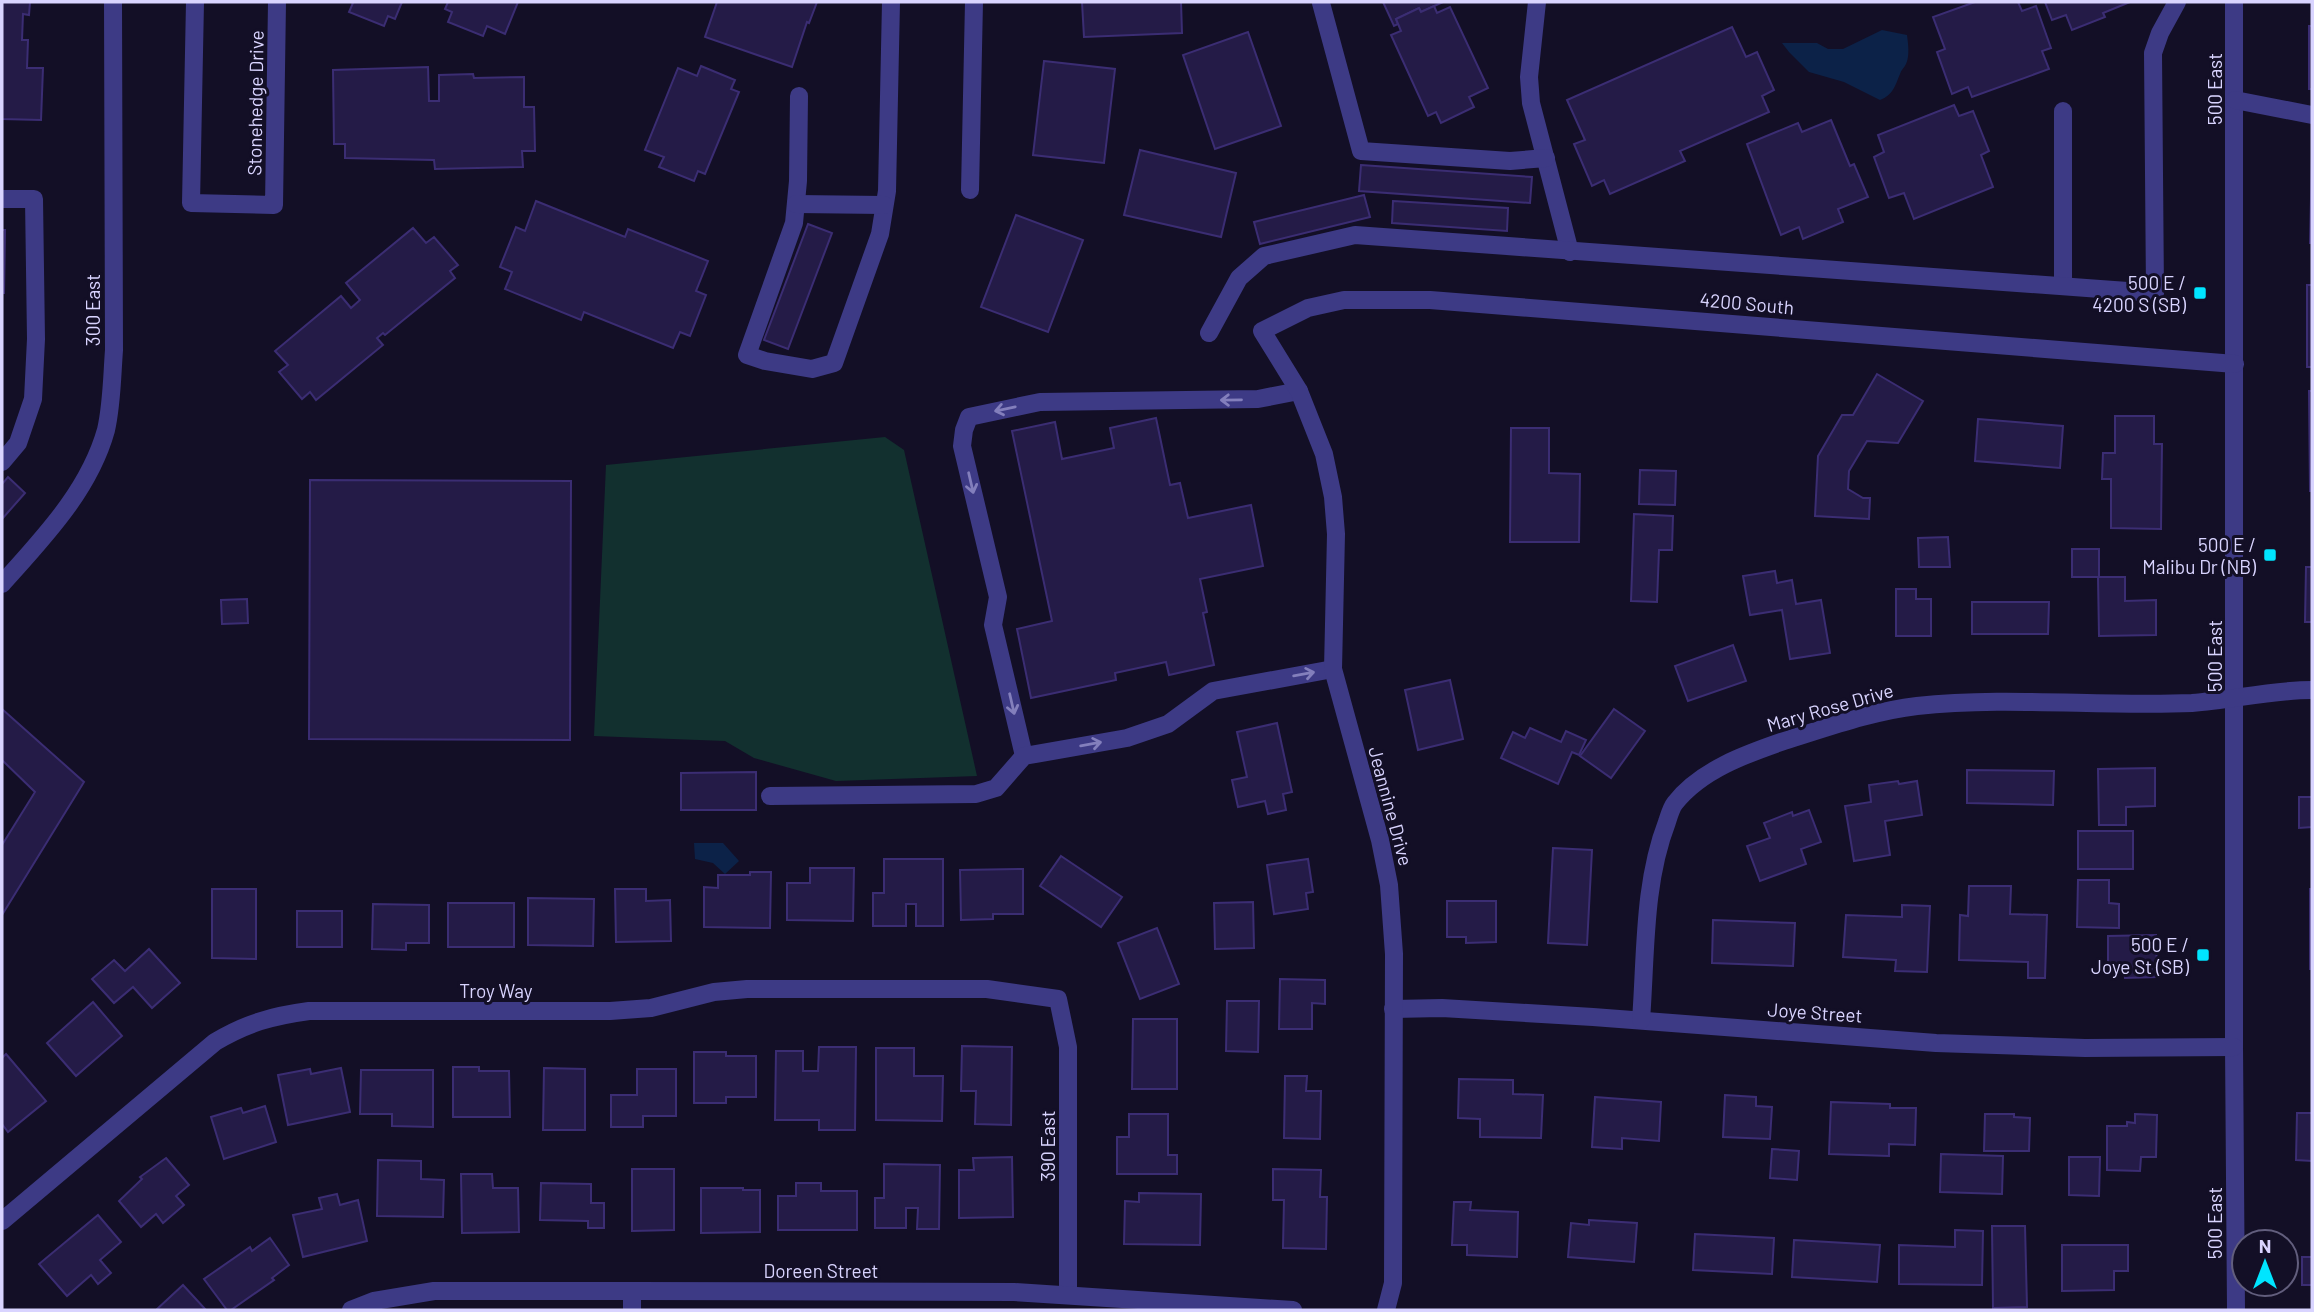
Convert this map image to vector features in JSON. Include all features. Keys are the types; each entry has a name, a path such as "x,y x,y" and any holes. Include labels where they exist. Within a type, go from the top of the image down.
{"street":[{"name":"300 East","path":"2,584 57,522 91,468 106,429 114,350 113,2"},
{"name":"Stonehedge Drive","path":"195,2 191,203 274,205 277,2"},
{"path":"799,96 794,223 747,355 812,369 834,363 880,234 887,191 891,2"},
{"path":"970,190 974,2"},
{"path":"1537,2 1529,78 1531,103 1570,252"},
{"path":"1209,333 1239,278 1264,256 1355,235 2155,293 2153,53 2160,33 2177,2"},
{"name":"500 East","path":"2234,2 2236,1310"},
{"path":"1321,3 1361,150 1510,161 1546,158"},
{"path":"2235,100 2312,115"},
{"path":"2063,111 2063,286"},
{"path":"2,199 34,199 36,339 33,399 18,443 2,462"},
{"path":"796,204 884,205"},
{"name":"4200 South","path":"1262,331 1308,308 1345,300 1430,299 2235,364"},
{"name":"Jeannine Drive","path":"1262,331 1299,391 1324,454 1333,497 1336,534 1333,669 1380,840 1389,885 1394,954 1394,1283 1386,1310"},
{"path":"1024,756 993,625 998,597 962,446 969,417 1040,402 1258,399 1299,391"},
{"path":"769,796 976,794 996,788 1024,756 1127,738 1168,724 1213,691 1333,669"},
{"name":"Mary Rose Drive","path":"1641,1020 1650,893 1657,847 1674,804 1709,772 1757,750 1836,724 1914,706 1973,702 2191,703 2312,690"},
{"name":"Troy Way","path":"2,1221 215,1042 242,1026 274,1016 309,1011 610,1011 651,1008 714,992 747,989 987,989 1058,999"},
{"name":"390 East","path":"1058,999 1068,1047 1068,1294"},
{"name":"Joye Street","path":"1394,1009 1442,1008 1641,1020 1936,1043 2085,1048 2234,1047"},
{"path":"632,1290 632,1310"},
{"name":"Doreen Street","path":"351,1310 374,1301 434,1292 632,1290 1068,1294 1293,1310"}],"green space":[{"path":"885,437 904,450 977,776 836,781 754,758 725,741 594,736 606,465"}],"water":[{"path":"1882,30 1907,35 1908,53 1906,64 1893,90 1880,100 1844,82 1809,72 1782,43 1817,43 1828,49 1843,49"},
{"path":"694,843 723,843 739,861 725,874 713,863 695,859"}],"building":[{"path":"2,2 30,2 29,15 23,14 22,40 28,40 27,68 43,68 41,120 2,119"},
{"path":"351,2 402,2 395,19 388,16 384,26 349,12 353,3"},
{"path":"448,2 518,2 505,34 487,26 483,36 448,22 452,12 445,9"},
{"path":"717,2 817,2 809,23 807,22 792,67 705,37"},
{"path":"1082,2 1181,2 1182,33 1084,37"},
{"path":"1383,2 1443,2 1421,12 1419,8 1396,19 1398,24 1394,26"},
{"path":"1975,2 2018,2 2022,11 2036,6 2051,48 2042,51 2049,69 1972,97 1968,87 1952,94 1937,52 1945,49 1933,17"},
{"path":"2045,2 2130,2 2103,13 2105,17 2072,30 2066,15 2052,20"},
{"path":"1434,6 1437,13 1450,7 1488,88 1469,97 1474,107 1441,123 1436,112 1428,116 1391,35 1401,31 1396,19 1419,8 1421,12"},
{"path":"2309,26 2312,26 2312,89 2309,89"},
{"path":"1732,27 1746,57 1757,52 1774,90 1762,96 1769,112 1680,151 1685,161 1610,194 1604,180 1592,186 1574,144 1585,140 1567,100"},
{"path":"1248,32 1281,126 1215,149 1183,55"},
{"path":"1044,61 1115,69 1104,163 1033,155"},
{"path":"701,66 735,80 731,89 739,92 705,174 698,171 694,181 659,167 664,157 645,150 678,68 697,76"},
{"path":"428,67 429,101 439,101 439,75 473,74 474,78 524,77 524,107 534,107 535,151 522,151 523,167 435,169 434,160 345,158 345,144 334,144 333,70"},
{"path":"1954,105 1959,116 1973,111 1989,151 1981,155 1993,187 1914,219 1904,193 1889,198 1874,157 1884,152 1878,135"},
{"path":"1831,120 1850,166 1854,164 1868,197 1838,209 1843,222 1803,239 1799,227 1781,235 1747,144 1798,123 1802,132"},
{"path":"1140,150 1236,173 1221,237 1124,215"},
{"path":"2312,154 2312,243 2310,243"},
{"path":"1361,165 1532,177 1530,203 1359,191"},
{"path":"1364,195 1370,217 1260,244 1254,222"},
{"path":"536,201 625,237 628,229 708,261 696,291 706,295 690,336 680,332 673,348 584,312 581,320 505,289 512,272 500,267 516,227 525,231"},
{"path":"1393,201 1508,208 1507,231 1392,223"},
{"path":"1016,215 1083,240 1048,332 981,307"},
{"path":"808,224 832,233 788,349 764,340"},
{"path":"413,228 426,243 434,237 458,265 450,271 455,278 385,335 383,333 377,338 383,345 316,400 310,392 302,399 279,372 288,365 275,351 341,296 351,308 360,300 346,283"},
{"path":"2,230 5,230 4,293 2,293"},
{"path":"2307,285 2312,285 2312,367 2307,367"},
{"path":"1877,374 1923,401 1898,443 1867,441 1849,471 1848,489 1863,498 1870,498 1869,519 1815,516 1818,456 1842,415 1853,415"},
{"path":"2309,391 2312,391 2312,491 2310,491"},
{"path":"2115,416 2154,416 2154,444 2162,444 2161,529 2111,528 2111,479 2102,479 2103,453 2115,453"},
{"path":"1156,418 1170,485 1180,483 1188,518 1251,505 1263,566 1200,579 1207,612 1203,613 1214,665 1169,675 1166,662 1115,673 1116,680 1031,698 1017,629 1052,621 1012,431 1055,422 1062,459 1114,448 1110,428"},
{"path":"1978,419 2063,426 2060,468 1975,461"},
{"path":"1511,428 1549,428 1549,473 1580,474 1579,542 1510,542"},
{"path":"1640,470 1676,471 1675,505 1639,504"},
{"path":"8,477 25,493 2,519 2,484"},
{"path":"310,480 571,481 570,740 309,739"},
{"path":"1634,514 1673,516 1672,550 1659,550 1657,602 1631,601"},
{"path":"1948,537 1950,567 1919,567 1918,538"},
{"path":"2072,549 2099,549 2099,577 2072,577"},
{"path":"2306,567 2312,567 2312,622 2305,622"},
{"path":"1775,571 1777,583 1792,580 1796,604 1821,600 1830,653 1790,659 1782,610 1750,615 1743,576"},
{"path":"2098,577 2125,577 2125,601 2156,600 2156,635 2099,636"},
{"path":"1896,589 1916,589 1916,599 1931,599 1931,636 1896,636"},
{"path":"247,599 248,623 222,624 221,600"},
{"path":"1972,602 2049,602 2048,634 1972,634"},
{"path":"1733,645 1746,681 1688,701 1675,666"},
{"path":"1450,680 1463,739 1418,750 1405,690"},
{"path":"2,709 84,782 2,915 2,845 35,792 2,760"},
{"path":"1614,709 1645,731 1611,778 1580,756"},
{"path":"1277,723 1292,792 1283,794 1286,810 1268,814 1265,801 1238,807 1232,780 1247,777 1237,732"},
{"path":"1530,728 1561,742 1566,731 1586,740 1579,755 1572,752 1558,784 1501,758 1513,732 1525,738"},
{"path":"2155,768 2155,806 2126,807 2126,825 2099,825 2098,769"},
{"path":"1967,770 2054,771 2053,805 1967,803"},
{"path":"756,772 756,810 681,810 681,773"},
{"path":"1898,781 1899,784 1917,781 1922,815 1885,821 1890,855 1854,861 1845,806 1871,802 1869,785"},
{"path":"2299,797 2312,797 2312,827 2299,828"},
{"path":"1809,810 1821,842 1801,849 1806,864 1760,881 1747,846 1770,838 1764,823 1792,812 1793,816"},
{"path":"2078,831 2133,831 2133,869 2078,869"},
{"path":"1553,848 1592,850 1587,945 1548,943"},
{"path":"1061,856 1122,897 1101,927 1040,886"},
{"path":"884,859 943,859 943,926 916,926 916,904 906,904 906,926 873,926 873,893 884,893"},
{"path":"1308,859 1313,892 1306,893 1308,909 1274,914 1267,865"},
{"path":"810,868 854,868 853,921 787,920 787,883 810,883"},
{"path":"1023,869 1023,914 993,914 993,919 961,920 960,870"},
{"path":"750,872 771,872 770,928 704,927 704,887 718,888 718,875 750,875"},
{"path":"2078,880 2109,880 2109,903 2119,904 2119,928 2077,927"},
{"path":"1969,886 2011,886 2010,914 2047,915 2045,978 2028,978 2028,962 1959,960 1960,915 1968,916"},
{"path":"212,889 256,889 256,959 212,958"},
{"path":"615,889 646,889 646,901 670,900 671,941 616,942"},
{"path":"2312,889 2312,969 2310,969"},
{"path":"528,898 594,899 593,946 528,945"},
{"path":"1447,901 1496,901 1496,942 1466,943 1466,937 1447,937"},
{"path":"1253,902 1254,948 1215,949 1214,903"},
{"path":"448,903 514,903 514,947 448,947"},
{"path":"373,904 429,905 429,943 406,943 406,950 372,949"},
{"path":"1902,905 1930,906 1927,972 1895,971 1896,960 1843,957 1846,915 1902,917"},
{"path":"297,911 342,911 342,947 297,947"},
{"path":"1713,920 1795,923 1793,966 1712,963"},
{"path":"1157,928 1179,984 1140,999 1118,943"},
{"path":"2156,935 2157,977 2125,978 2124,970 2108,970 2108,936"},
{"path":"149,949 180,983 152,1008 133,987 114,1003 92,979 114,960 125,971"},
{"path":"1280,979 1325,980 1325,1004 1312,1003 1312,1029 1279,1029"},
{"path":"1227,1001 1259,1001 1258,1052 1226,1051"},
{"path":"93,1002 122,1036 76,1076 47,1043"},
{"path":"1133,1019 1177,1019 1177,1089 1132,1089"},
{"path":"962,1046 1012,1047 1011,1125 975,1124 976,1091 961,1091"},
{"path":"819,1047 856,1047 855,1130 819,1130 819,1120 775,1120 776,1051 803,1051 803,1071 818,1071"},
{"path":"876,1048 914,1048 914,1076 943,1076 942,1121 876,1120"},
{"path":"694,1052 756,1056 756,1097 726,1097 726,1103 694,1103"},
{"path":"6,1054 46,1101 8,1132 2,1124 2,1058"},
{"path":"453,1067 479,1067 479,1071 509,1071 510,1117 453,1117"},
{"path":"341,1068 350,1112 288,1125 278,1075 310,1069 311,1074"},
{"path":"544,1068 585,1069 585,1130 543,1130"},
{"path":"637,1069 676,1069 676,1116 643,1116 643,1127 611,1127 611,1095 637,1095"},
{"path":"361,1070 433,1070 433,1127 392,1126 392,1114 360,1114"},
{"path":"1285,1076 1307,1076 1306,1091 1321,1091 1320,1139 1284,1138"},
{"path":"1459,1079 1513,1080 1513,1094 1543,1095 1541,1138 1480,1137 1480,1119 1458,1118"},
{"path":"1725,1095 1756,1097 1756,1106 1772,1107 1770,1139 1723,1137"},
{"path":"1595,1097 1661,1102 1659,1141 1622,1138 1622,1149 1592,1147"},
{"path":"1831,1102 1890,1104 1890,1108 1916,1108 1915,1145 1889,1144 1889,1156 1829,1154"},
{"path":"265,1106 276,1142 224,1159 211,1117 241,1108 243,1113"},
{"path":"2297,1113 2312,1113 2312,1161 2296,1160"},
{"path":"1129,1114 1168,1114 1168,1155 1177,1155 1177,1174 1117,1174 1117,1137 1129,1137"},
{"path":"1985,1114 2014,1114 2014,1117 2030,1118 2029,1151 1984,1151"},
{"path":"2135,1114 2157,1115 2156,1157 2141,1157 2140,1171 2107,1170 2107,1126 2127,1126 2127,1122 2135,1123"},
{"path":"1772,1149 1799,1151 1797,1180 1770,1178"},
{"path":"1941,1154 2003,1156 2002,1194 1940,1192"},
{"path":"1012,1157 1013,1217 959,1218 959,1170 974,1170 973,1158"},
{"path":"2069,1157 2100,1157 2099,1196 2069,1195"},
{"path":"166,1158 189,1185 176,1196 184,1205 163,1223 156,1214 141,1227 119,1201 142,1179 140,1177"},
{"path":"378,1160 421,1161 421,1179 444,1180 443,1217 377,1216"},
{"path":"884,1164 940,1165 939,1229 917,1229 918,1208 906,1208 906,1228 875,1228 875,1198 884,1198"},
{"path":"632,1169 674,1169 674,1230 632,1231"},
{"path":"1273,1169 1321,1170 1320,1197 1327,1197 1326,1249 1283,1248 1284,1200 1273,1200"},
{"path":"461,1174 492,1174 493,1188 518,1188 519,1232 462,1233"},
{"path":"541,1183 591,1184 591,1203 604,1203 604,1228 588,1228 588,1221 540,1220"},
{"path":"796,1183 821,1183 821,1191 857,1191 857,1230 778,1230 778,1196 796,1196"},
{"path":"701,1188 760,1190 760,1232 701,1233"},
{"path":"1139,1193 1201,1194 1200,1245 1124,1244 1125,1201 1139,1202"},
{"path":"337,1194 340,1205 358,1200 367,1241 303,1257 293,1215 322,1209 319,1198"},
{"path":"1454,1202 1471,1202 1470,1210 1518,1212 1517,1257 1467,1255 1467,1245 1452,1245"},
{"path":"98,1215 121,1242 100,1260 111,1273 98,1284 91,1275 67,1296 39,1264"},
{"path":"1589,1220 1637,1223 1634,1262 1568,1257 1571,1223 1589,1225"},
{"path":"1992,1226 2025,1226 2027,1307 1993,1308"},
{"path":"1955,1230 1983,1231 1982,1285 1899,1284 1899,1245 1955,1247"},
{"path":"1695,1234 1774,1238 1772,1274 1693,1270"},
{"path":"270,1238 289,1265 272,1278 274,1280 231,1310 227,1310 204,1279 250,1247 252,1251"},
{"path":"1794,1240 1880,1245 1877,1282 1792,1277"},
{"path":"2062,1245 2128,1245 2128,1271 2114,1271 2114,1290 2062,1291"},
{"path":"2302,1257 2312,1257 2312,1285 2302,1285"},
{"path":"183,1285 206,1310 156,1310"}],"place":[{"name":"500 E / 4200 S (SB)","path":"2200,293"},
{"name":"500 E / Malibu Dr (NB)","path":"2270,555"},
{"name":"500 E / Joye St (SB)","path":"2203,955"}]}
